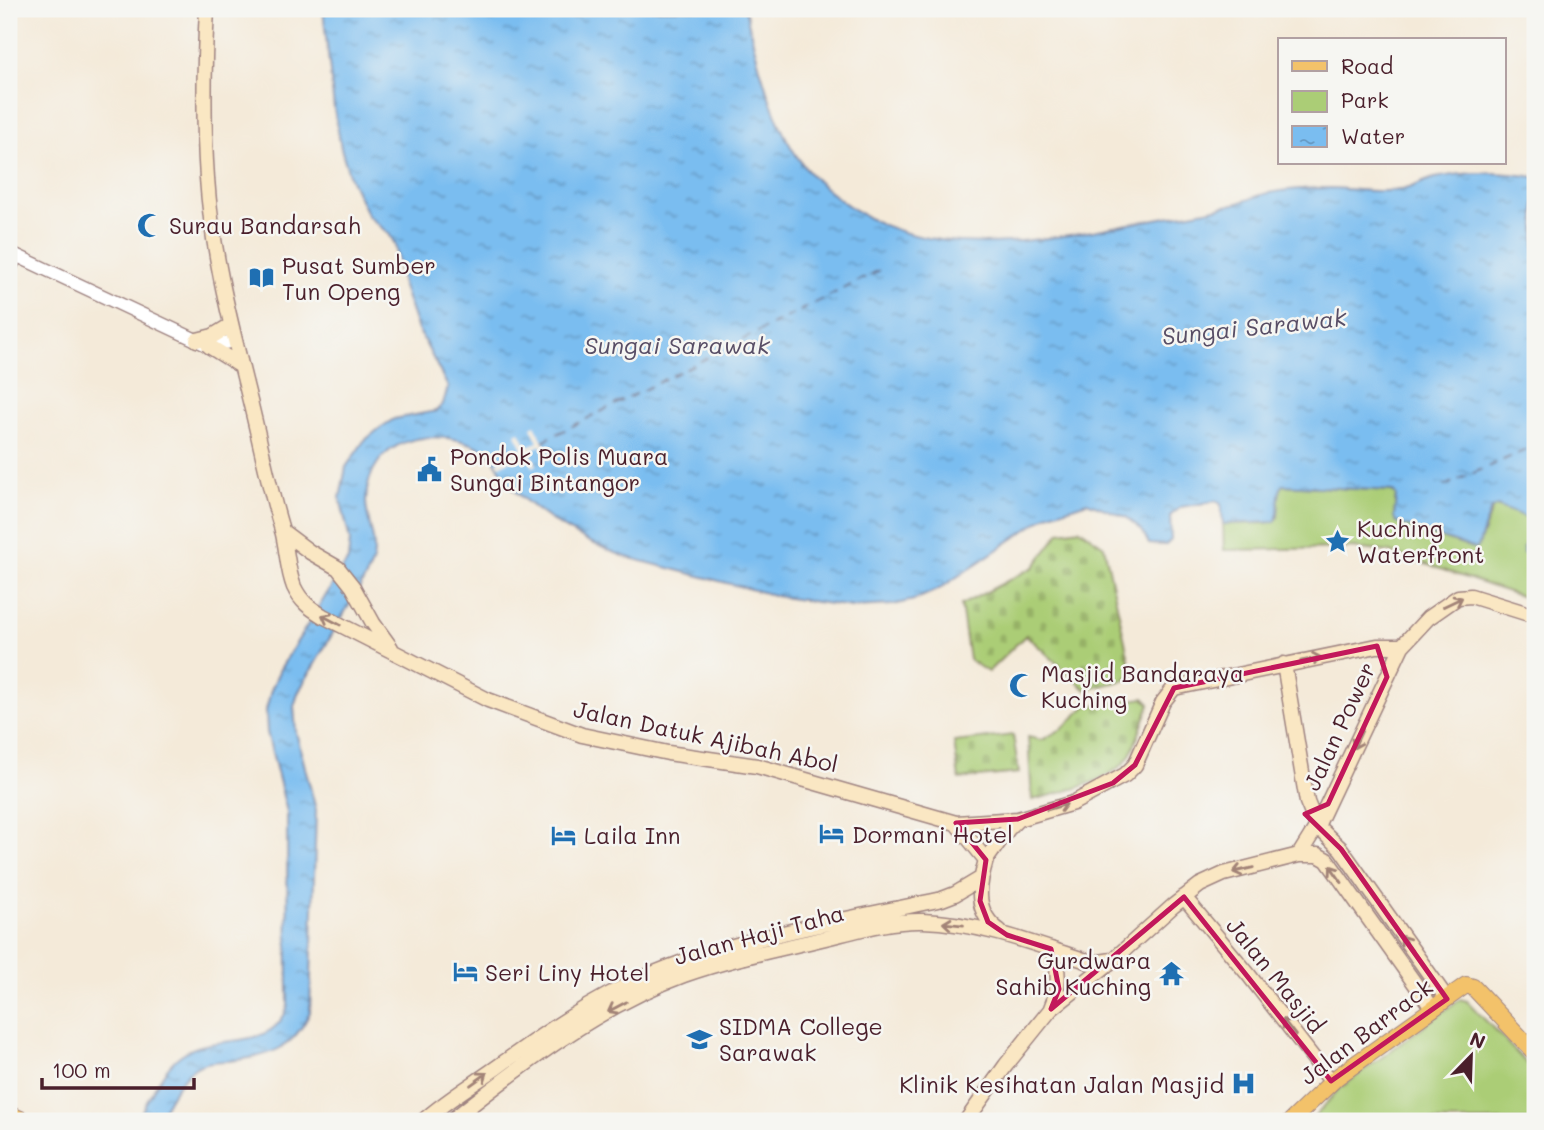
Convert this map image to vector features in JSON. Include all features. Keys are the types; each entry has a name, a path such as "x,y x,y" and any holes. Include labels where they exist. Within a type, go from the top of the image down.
{"main road":[{"path":"207,9 203,74 207,178 214,240 240,366"},
{"path":"231,325 203,343 240,366"},
{"name":"Jalan Datuk Ajibah Abol","path":"240,366 293,585 304,604 488,700 582,735 668,753 757,766 956,823 1018,819 1073,803 1125,775 1135,765 1164,702 1174,688 1377,646 1402,646"},
{"path":"282,531 338,568 393,650"},
{"name":"Jalan Power","path":"1299,855 1328,804 1402,646 1428,618 1458,597 1471,596 1535,617"},
{"path":"1377,646 1385,663 1387,677"},
{"path":"1284,664 1307,802 1317,826 1341,849 1447,999"},
{"path":"1307,802 1319,808 1328,804"},
{"path":"1007,935 988,922 980,901 980,879 986,860 1018,819"},
{"path":"956,823 986,860"},
{"path":"965,1121 1051,1009 1113,960 1184,897 1200,885 1224,874 1299,855 1318,855 1326,860 1433,1009"},
{"name":"Jalan Haji Taha","path":"423,1121 511,1057 592,1004 645,977 692,958 779,935 942,899 980,879"},
{"name":"Jalan Masjid","path":"1184,897 1331,1081"},
{"name":"Jalan Haji Taha","path":"450,1121 498,1083 616,1007 683,975 738,958 892,923 921,921 973,926 1093,963 1113,960"},
{"path":"1051,949 1058,965 1059,989 1051,1009"},
{"name":"Jalan Barrack","path":"1292,1121 1331,1081 1466,985 1473,987 1535,1054"},
{"path":"9,1114 25,1121"}],"street":[{"path":"9,271 12,254 203,343 234,341"}],"highlighted area":[{"path":"1377,646 1387,677 1328,804 1305,814 1341,849 1447,999 1331,1081 1184,897 1051,1009 1059,989 1051,949 1007,935 988,922 980,901 986,860 956,823 1018,819 1113,783 1135,765 1174,688"}],"green space":[{"name":"Kuching Waterfront","path":"1283,485 1392,491 1396,495 1394,518 1428,534 1475,549 1493,507 1497,506 1534,520 1524,553 1535,557 1535,601 1390,552 1352,548 1224,550 1223,524 1267,523 1278,518 1279,490"},
{"path":"1080,529 1104,546 1133,678 1086,690 1026,635 988,672 969,660 961,605 1034,567 1060,532"},
{"path":"1144,698 1150,704 1133,749 1123,764 1086,785 1032,800 1028,737 1042,740 1062,729 1086,706"},
{"path":"1013,735 1019,773 959,779 954,742"},
{"path":"1460,999 1467,1001 1535,1072 1535,1121 1311,1121 1338,1090"}],"water":[{"name":"Sungai Sarawak","path":"323,9 745,9 773,109 791,146 809,173 839,199 872,220 907,233 944,241 982,243 1059,237 1212,209 1265,194 1292,190 1332,188 1392,191 1435,178 1472,173 1535,177 1535,557 1523,553 1534,520 1497,506 1491,509 1475,549 1397,523 1394,518 1396,495 1392,491 1283,485 1279,493 1275,522 1223,524 1221,504 1216,501 1181,507 1170,516 1171,540 1166,545 1149,544 1142,530 1126,517 1087,502 1048,515 939,589 914,600 892,605 852,607 781,597 626,557 580,537 538,511 513,489 491,456 481,448 443,438 406,442 390,450 378,462 370,479 366,501 374,548 372,564 298,693 294,707 296,732 316,810 310,1012 297,1034 272,1052 200,1065 187,1074 175,1090 159,1121 139,1121 143,1107 158,1082 179,1056 198,1047 243,1040 270,1031 280,1021 288,1006 287,812 267,732 266,710 271,690 280,669 348,560 350,540 340,498 346,467 364,441 394,419 436,411 443,404 448,387 417,327 402,284 395,244 389,234 368,216 350,178 334,108"}],"pier":[{"path":"535,425 552,459 548,460 540,445 530,451 537,465 533,467 526,453 499,466 497,462 523,448 516,434 520,432 527,446 538,442 531,427"}],"ferry route":[{"path":"543,441 882,269"},
{"path":"1444,486 1535,446"}],"place":[{"name":"Surau Bandarsah","path":"149,225"},
{"name":"Pusat Sumber Tun Openg","path":"262,278"},
{"name":"Pondok Polis Muara Sungai Bintangor","path":"430,469"},
{"name":"Kuching Waterfront","path":"1337,541"},
{"name":"Masjid Bandaraya Kuching","path":"1021,686"},
{"name":"Dormani Hotel","path":"832,834"},
{"name":"Laila Inn","path":"564,835"},
{"name":"Seri Liny Hotel","path":"465,972"},
{"name":"Gurdwara Sahib Kuching","path":"1171,973"},
{"name":"SIDMA College Sarawak","path":"699,1039"},
{"name":"Klinik Kesihatan Jalan Masjid","path":"1244,1084"}]}
